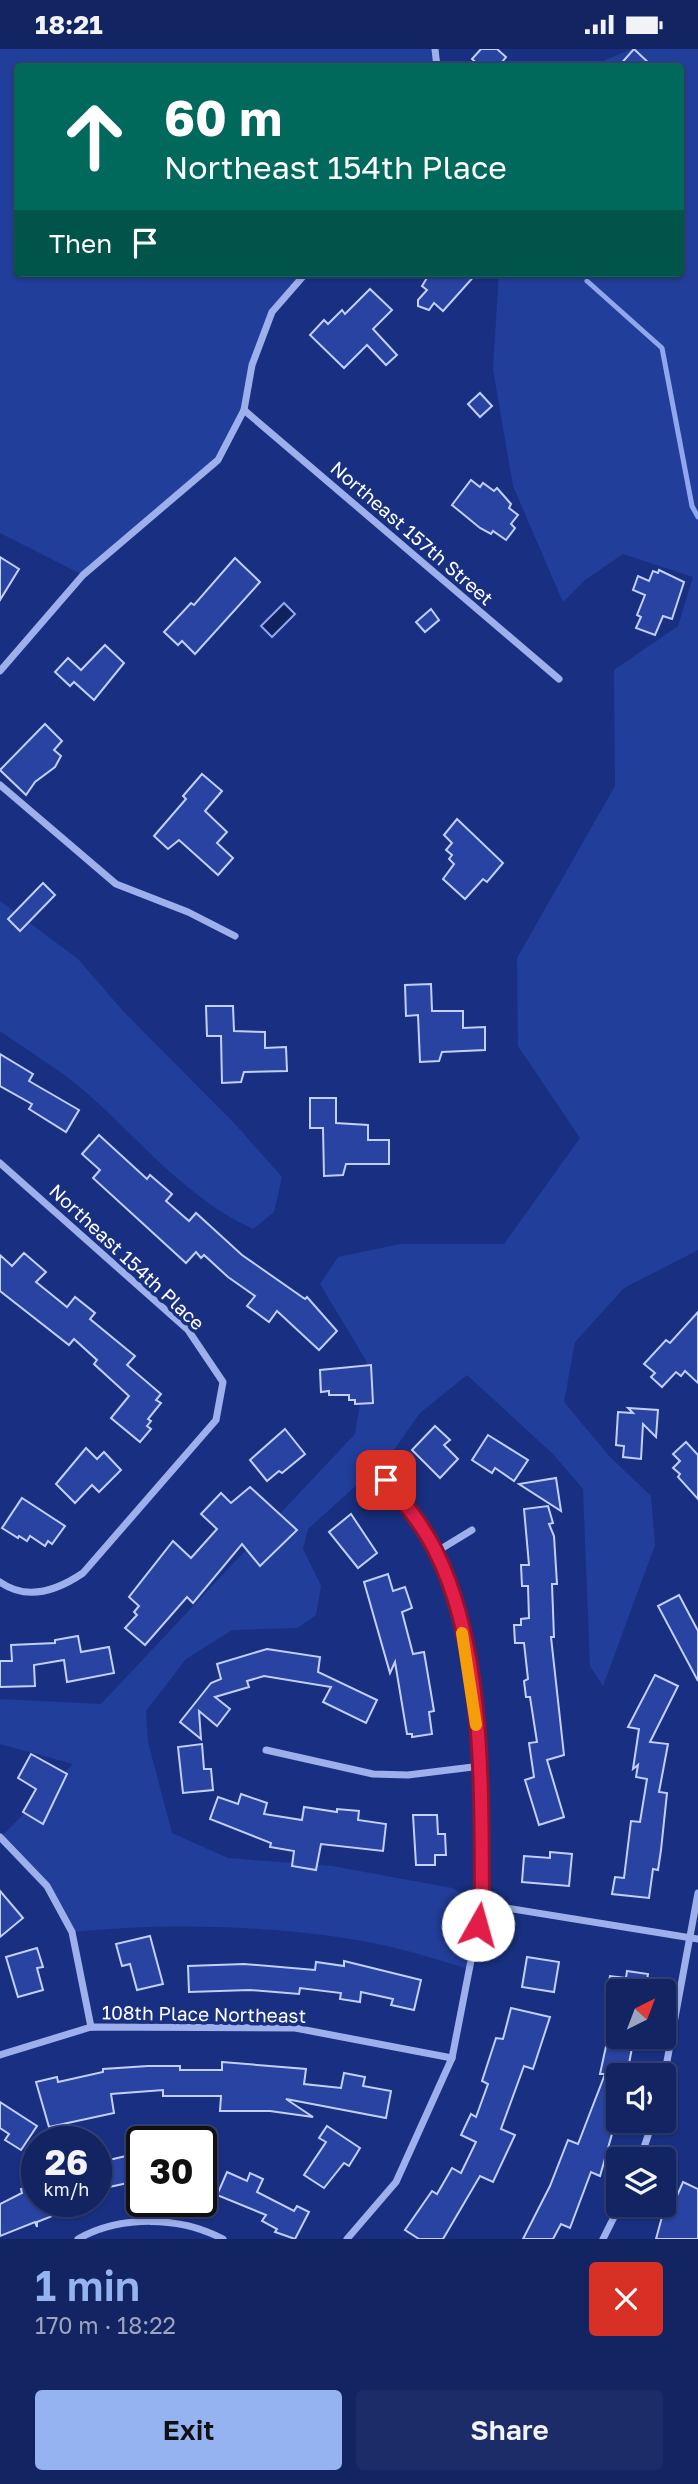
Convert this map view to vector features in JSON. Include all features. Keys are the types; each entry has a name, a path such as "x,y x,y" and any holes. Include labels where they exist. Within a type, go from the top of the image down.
{"street":[{"path":"0,671 83,575 218,460 244,410 252,365 272,312 303,277"},
{"name":"Northeast 157th Street","path":"244,410 559,679"},
{"path":"0,785 116,884 188,912 235,936"},
{"name":"Northeast 154th Place","path":"0,1163 188,1330 223,1383 216,1420 83,1573 58,1589 40,1593 8,1588 0,1583"},
{"path":"346,2239 396,2182 452,2057 482,1904 481,1766 461,1627 450,1586 436,1552 422,1526 386,1480"},
{"path":"436,1552 472,1530"},
{"path":"267,1750 373,1774 408,1775 481,1766"},
{"path":"0,1837 47,1886 72,1932 91,2027"},
{"path":"667,2063 694,1939 698,1893"},
{"path":"482,1904 694,1939"},
{"name":"108th Place Northeast","path":"0,2055 91,2027 295,2028 452,2057"},
{"path":"603,2239 614,2217"},
{"path":"78,2239 120,2223 168,2222 208,2231 223,2239"}],"shaded area":[{"path":"0,49 435,49 437,63 14,63 14,277 303,277 272,312 252,365 244,410 218,460 83,575 0,533"},
{"path":"631,49 698,49 698,1250 624,1288 575,1342 564,1402 610,1457 651,1496 655,1545 603,1686 590,1666 583,1489 553,1454 467,1375 420,1413 391,1454 308,1529 303,1549 321,1586 316,1615 297,1628 232,1630 186,1659 146,1711 148,1742 172,1833 228,1858 332,1866 452,1888 482,1904 469,1969 387,1946 271,1930 189,1926 72,1932 47,1886 0,1838 73,1764 0,1744 0,1699 101,1704 355,1434 367,1362 320,1284 338,1257 400,1244 504,1244 580,1138 518,1046 517,958 615,786 614,670 678,626 693,577 623,554 585,580 563,602 513,486 493,369 499,277 684,277 684,63 599,63"},
{"path":"284,603 295,614 272,637 261,626"},
{"path":"0,901 78,959 123,1011 234,1123 282,1177 274,1212 253,1229 229,1217 166,1168 78,1085 0,1031"}],"building":[{"path":"481,49 497,49 506,57 501,63 476,63 472,59"},
{"path":"634,49 649,63 622,63"},
{"path":"428,277 473,277 443,311 434,303 429,310 418,306 418,300 427,290 422,286"},
{"path":"370,289 392,310 373,329 397,355 386,365 367,345 344,368 310,335 324,320 328,324 342,310 345,314"},
{"path":"480,393 492,406 480,417 468,404"},
{"path":"471,480 480,487 483,483 494,491 497,488 511,504 509,508 518,515 511,524 515,528 506,540 493,531 491,534 480,528 452,505"},
{"path":"0,557 19,569 0,600"},
{"path":"235,558 260,582 195,654 182,641 178,645 164,632 191,603 194,605"},
{"path":"659,570 684,582 672,619 663,616 655,635 636,628 641,617 637,615 645,595 633,590 638,576 649,581 653,571 658,573"},
{"path":"431,609 439,620 425,632 416,622"},
{"path":"105,645 124,663 94,700 74,682 70,686 55,672 68,658 81,670"},
{"path":"45,724 62,741 54,750 61,756 55,767 35,782 26,795 0,770"},
{"path":"202,774 222,791 205,811 227,832 217,843 233,858 218,875 179,840 168,849 154,836 186,799 183,796"},
{"path":"457,819 503,863 487,882 483,879 465,899 443,879 454,864 449,859 452,855 446,850 452,843 444,835"},
{"path":"43,883 55,895 20,931 8,919"},
{"path":"431,984 432,1011 463,1011 463,1028 485,1027 485,1050 442,1052 439,1061 420,1062 418,1015 406,1016 405,985"},
{"path":"206,1006 233,1006 234,1031 265,1032 265,1048 286,1047 287,1071 244,1072 241,1082 222,1083 221,1036 207,1036"},
{"path":"0,1054 33,1074 29,1081 79,1110 66,1132 29,1109 32,1104 0,1086"},
{"path":"310,1098 336,1098 336,1123 368,1125 368,1140 389,1140 389,1164 346,1164 343,1175 324,1176 323,1128 310,1128"},
{"path":"99,1135 147,1179 150,1175 172,1194 166,1201 189,1221 196,1213 242,1255 305,1299 307,1297 337,1331 319,1350 277,1311 269,1322 247,1306 255,1296 228,1277 204,1255 201,1258 196,1252 186,1263 93,1178 100,1170 82,1154"},
{"path":"24,1253 46,1272 36,1282 67,1307 75,1297 95,1313 90,1319 135,1356 127,1365 161,1394 156,1400 161,1403 148,1419 151,1421 147,1426 151,1429 140,1442 111,1418 129,1396 94,1364 97,1360 74,1339 69,1345 0,1291 0,1255 12,1266"},
{"path":"698,1312 698,1383 685,1371 681,1376 676,1372 662,1387 651,1377 655,1373 644,1364 666,1340 670,1343"},
{"path":"371,1365 373,1403 355,1404 355,1400 349,1400 349,1395 329,1395 329,1391 321,1392 320,1370"},
{"path":"628,1408 658,1410 656,1437 643,1424 641,1459 623,1457 624,1446 616,1445 618,1412 633,1413"},
{"path":"435,1426 450,1440 444,1445 458,1459 440,1478 412,1450"},
{"path":"285,1429 305,1454 282,1473 279,1471 267,1481 250,1460"},
{"path":"488,1435 528,1460 514,1481 495,1468 492,1473 472,1460"},
{"path":"686,1442 698,1455 698,1499 673,1468 680,1461 673,1454"},
{"path":"86,1448 97,1459 104,1452 121,1470 99,1492 92,1485 75,1503 56,1484"},
{"path":"556,1478 561,1511 519,1484"},
{"path":"250,1487 297,1530 260,1566 242,1544 193,1603 187,1597 145,1645 125,1628 137,1615 134,1612 139,1606 129,1597 173,1541 191,1558 217,1529 201,1514 221,1493 231,1503"},
{"path":"22,1498 65,1526 52,1544 48,1541 45,1546 30,1536 27,1541 2,1528"},
{"path":"548,1506 553,1523 549,1524 554,1536 557,1584 552,1584 554,1637 551,1637 564,1755 547,1760 564,1817 539,1825 525,1780 534,1777 529,1743 537,1742 530,1697 526,1697 524,1681 528,1679 524,1643 515,1643 514,1625 521,1625 521,1619 529,1618 528,1586 522,1586 521,1565 529,1565 524,1509"},
{"path":"351,1514 377,1553 358,1568 329,1532"},
{"path":"388,1574 393,1591 405,1587 412,1608 402,1612 413,1654 424,1652 434,1711 429,1712 432,1734 412,1737 412,1734 407,1734 395,1662 390,1673 364,1582"},
{"path":"679,1595 698,1631 698,1681 658,1606"},
{"path":"78,1636 81,1652 109,1647 114,1673 67,1682 64,1660 34,1665 35,1686 0,1687 0,1661 12,1661 11,1645 55,1643 55,1640"},
{"path":"267,1649 320,1657 318,1672 377,1700 366,1723 323,1702 331,1687 264,1676 247,1681 249,1687 215,1697 230,1709 217,1726 199,1711 201,1739 180,1722 211,1683 221,1679 217,1664"},
{"path":"655,1675 678,1686 650,1742 668,1744 659,1792 667,1793 658,1870 653,1869 649,1898 612,1894 615,1877 624,1878 631,1821 640,1822 647,1779 636,1777 638,1765 633,1769 639,1729 628,1727"},
{"path":"202,1744 204,1769 211,1769 213,1790 183,1793 178,1747"},
{"path":"31,1754 67,1774 43,1824 23,1812 36,1789 18,1778"},
{"path":"241,1794 267,1803 264,1814 302,1820 304,1807 337,1812 337,1809 359,1811 358,1820 386,1824 383,1851 321,1844 316,1870 292,1866 294,1851 270,1847 271,1843 210,1819 218,1797 238,1804"},
{"path":"413,1815 437,1815 438,1834 445,1834 446,1855 435,1855 435,1865 416,1865"},
{"path":"550,1852 572,1854 569,1886 522,1882 524,1856 550,1858"},
{"path":"0,1891 23,1918 0,1937"},
{"path":"150,1936 163,1984 137,1990 130,1964 122,1966 116,1944"},
{"path":"37,1948 43,1967 37,1968 43,1990 18,1997 6,1957"},
{"path":"527,1957 559,1962 554,1992 522,1987"},
{"path":"344,1961 421,1980 414,2010 391,2005 393,1999 361,1992 360,2002 340,1999 341,1993 300,1988 299,1994 250,1990 189,1992 188,1966 244,1964 315,1970 316,1962 344,1966"},
{"path":"627,1971 648,1974 647,1979 609,1979 610,1976 626,1978"},
{"path":"511,2008 550,2017 533,2069 524,2066 501,2129 515,2135 493,2182 480,2176 443,2239 419,2239 405,2230 432,2191 437,2194 452,2168 461,2173 476,2142 461,2135 471,2114 476,2117 488,2084 482,2081 496,2038 503,2039"},
{"path":"606,2046 606,2049 632,2049 629,2063 606,2063 606,2133 612,2133 606,2147 600,2176 591,2172 570,2228 561,2224 553,2239 523,2239 550,2186 568,2140 578,2144 605,2074 600,2074"},
{"path":"222,2062 306,2069 304,2084 341,2088 344,2073 365,2077 363,2086 391,2091 386,2118 286,2099 313,2117 270,2111 220,2111 221,2096 163,2096 163,2090 111,2094 114,2113 49,2126 36,2082 57,2077 58,2082 103,2072 103,2069 148,2066 180,2066 180,2070 222,2070"},
{"path":"0,2102 37,2126 21,2126 21,2150 5,2140 9,2134 0,2128"},
{"path":"327,2126 360,2148 349,2166 344,2163 324,2188 304,2175 326,2142 319,2138"},
{"path":"126,2156 126,2183 112,2186 112,2159"},
{"path":"227,2172 247,2181 250,2173 263,2179 257,2192 294,2211 297,2206 309,2212 295,2239 275,2232 277,2229 262,2221 266,2215 217,2195"},
{"path":"683,2182 698,2189 698,2239 656,2239 662,2217 676,2217 676,2198"},
{"path":"21,2194 21,2217 50,2217 37,2222 37,2227 35,2222 0,2236 0,2204"}],"waterway":[{"path":"587,281 662,348 692,506 698,517"}],"slow traffic":[{"path":"462,1633 476,1725"}],"route":[{"path":"386,1480 422,1526 436,1552 450,1586 461,1627 481,1766 482,1904 478,1925"}]}
